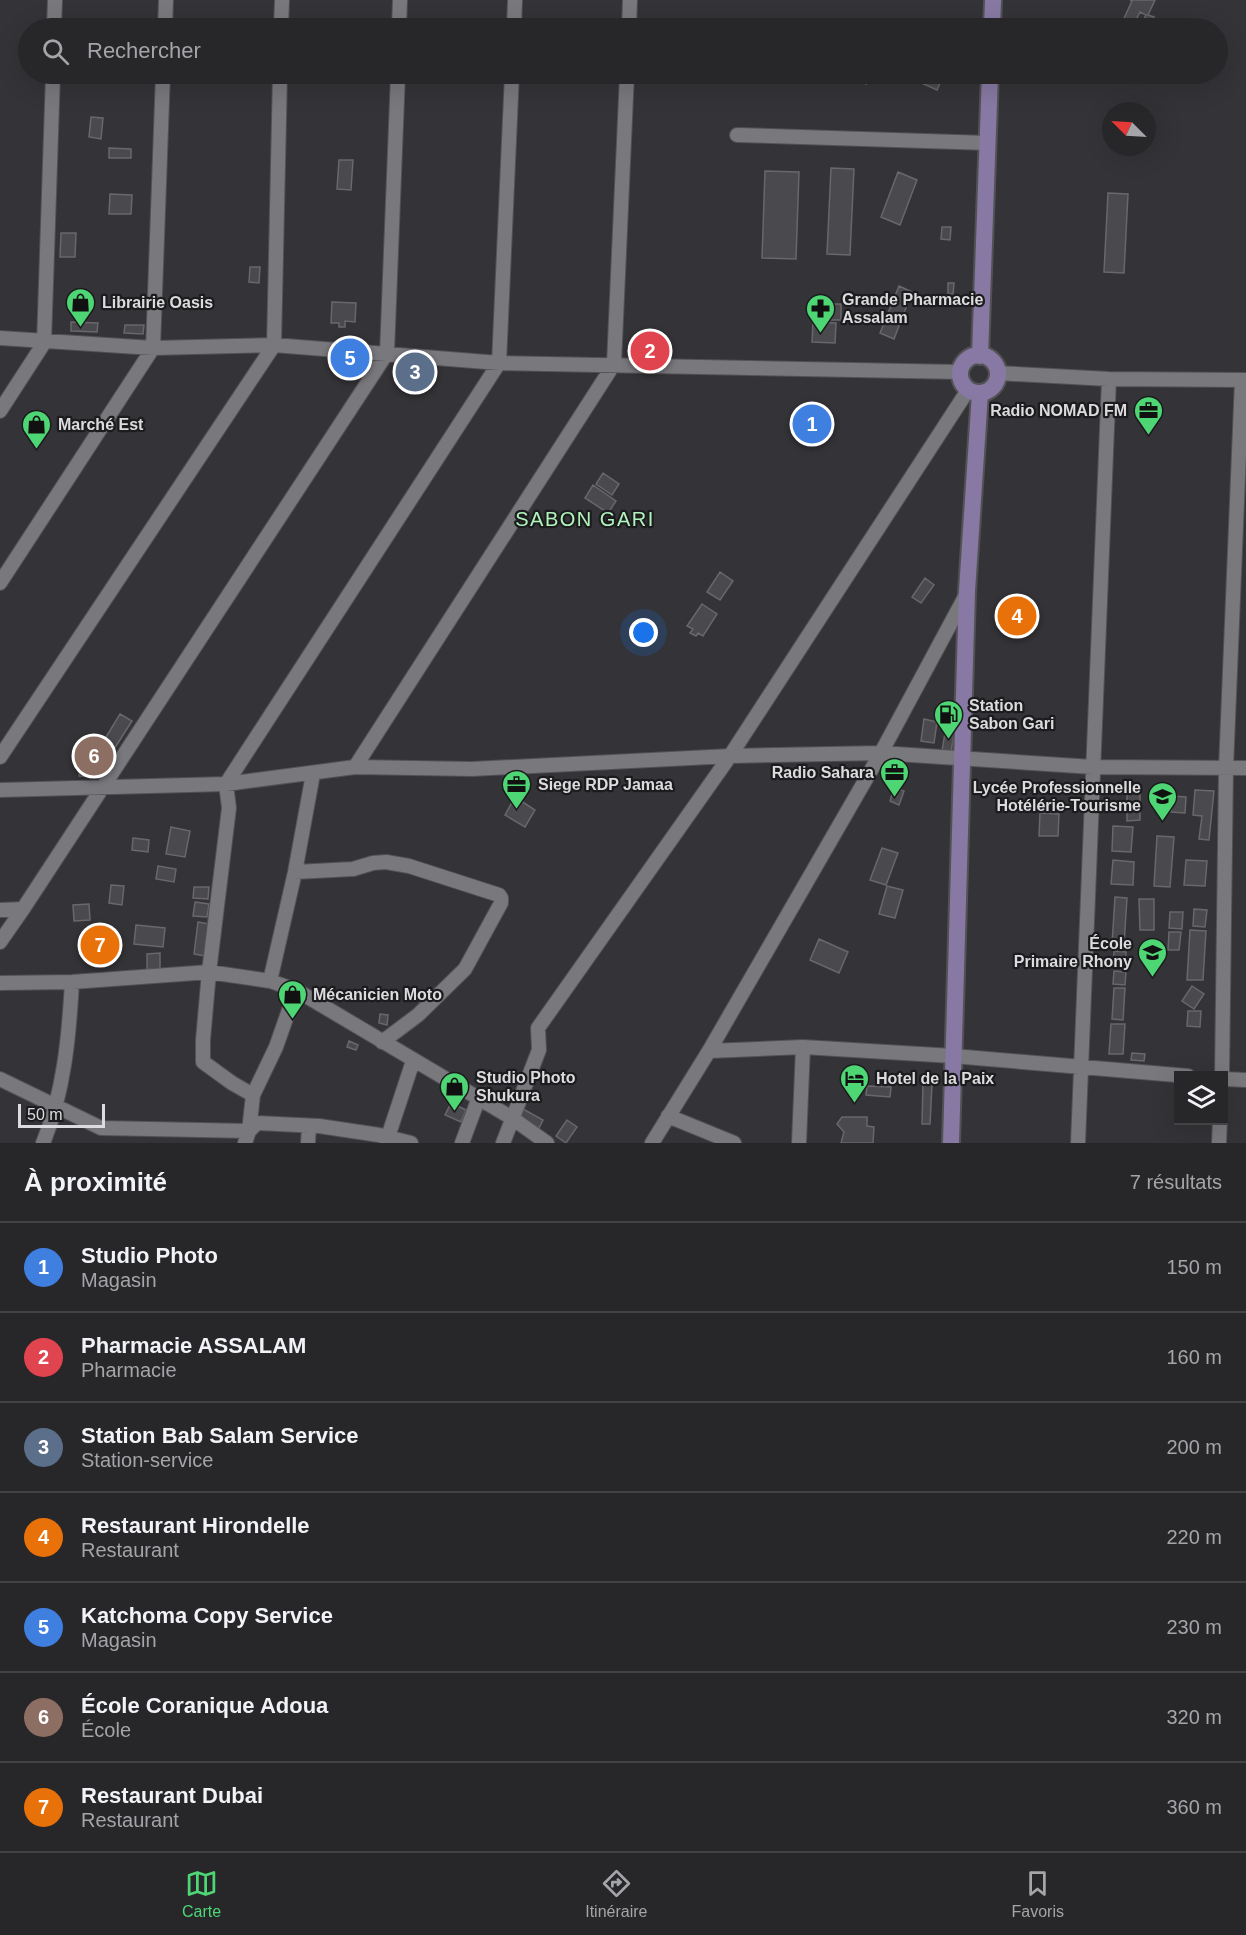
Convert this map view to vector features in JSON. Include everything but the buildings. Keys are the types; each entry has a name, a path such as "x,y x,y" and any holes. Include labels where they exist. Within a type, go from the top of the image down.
{"main road":[{"path":"992,18 993,0"},
{"path":"980,356 990,84"},
{"path":"980,356 994,363 998,373 995,384 986,392 974,391 962,382 960,372 969,358 980,356"},
{"path":"951,1143 974,391"}],"street":[{"path":"54,18 55,0"},
{"path":"165,18 166,0"},
{"path":"281,18 282,0"},
{"path":"399,18 400,0"},
{"path":"514,18 515,0"},
{"path":"629,18 630,0"},
{"path":"0,411 44,343 53,84"},
{"path":"0,583 153,348 163,84"},
{"path":"0,757 274,345 280,84"},
{"path":"0,942 387,352 398,84"},
{"path":"254,1095 232,1083 204,1062 203,1040 209,972 230,808 226,784 499,363 512,84"},
{"path":"354,767 615,364 627,84"},
{"path":"737,135 988,143"},
{"path":"0,338 44,343 153,348 274,345 387,352 499,363 960,372"},
{"path":"998,373 1110,379 1244,380 1226,768 1222,1071"},
{"path":"1078,1143 1110,379"},
{"path":"503,1143 539,1050 538,1028 730,756 974,391"},
{"path":"652,1143 709,1051 880,753 967,591"},
{"path":"0,790 226,784 354,767 472,769 730,756 880,753 1093,767 1246,768"},
{"path":"270,981 295,872 313,774"},
{"path":"295,872 353,869 373,863 387,862 409,866 499,895 501,898 501,903 465,969 418,1015 382,1042"},
{"path":"0,910 23,909"},
{"path":"0,983 72,982 209,972 270,981 296,990 478,1100 512,1118 547,1143"},
{"path":"44,1143 55,1114 70,1015 72,982"},
{"path":"247,1137 254,1095 276,1047 296,990"},
{"path":"709,1051 802,1047 953,1056 1174,1075"},
{"path":"799,1143 802,1047"},
{"path":"387,1140 413,1061"},
{"path":"0,1078 100,1128 247,1137"},
{"path":"1228,1078 1246,1080"},
{"path":"462,1143 478,1100"},
{"path":"668,1116 734,1143"},
{"path":"247,1137 257,1123 309,1126 411,1143"},
{"path":"1219,1143 1220,1125"},
{"path":"308,1143 309,1126"},
{"path":"98,1143 100,1128"}],"place":[{"name":"Librairie Oasis","path":"81,328"},
{"name":"Grande Pharmacie Assalam","path":"821,334"},
{"name":"Pharmacie ASSALAM","path":"650,351"},
{"name":"Katchoma Copy Service","path":"350,358"},
{"name":"Station Bab Salam Service","path":"415,372"},
{"name":"Studio Photo","path":"812,424"},
{"name":"Radio NOMAD FM","path":"1148,436"},
{"name":"Marché Est","path":"37,450"},
{"name":"Restaurant Hirondelle","path":"1017,616"},
{"name":"Station Sabon Gari","path":"948,740"},
{"name":"École Coranique Adoua","path":"94,756"},
{"name":"Radio Sahara","path":"895,798"},
{"name":"Siege RDP Jamaa","path":"517,810"},
{"name":"Lycée Professionnelle Hotélérie-Tourisme","path":"1162,822"},
{"name":"Restaurant Dubai","path":"100,945"},
{"name":"École Primaire Rhony","path":"1153,978"},
{"name":"Mécanicien Moto","path":"292,1020"},
{"name":"Hotel de la Paix","path":"855,1104"},
{"name":"Studio Photo Shukura","path":"455,1112"}],"district":[{"name":"SABON GARI","path":"585,519"}]}
